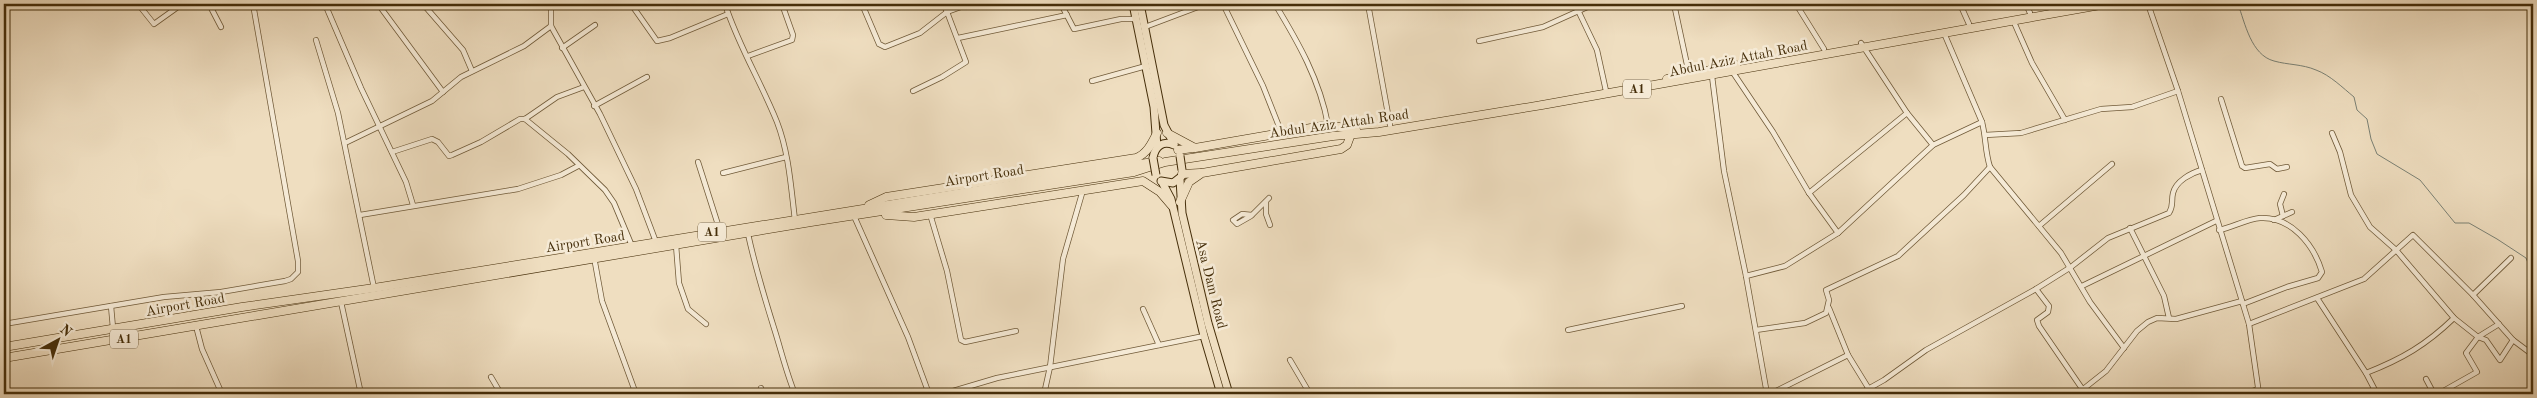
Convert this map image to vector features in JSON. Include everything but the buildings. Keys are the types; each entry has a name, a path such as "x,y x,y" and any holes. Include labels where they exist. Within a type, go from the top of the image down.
{"highway":[{"name":"Abdul Aziz Attah Road","path":"1168,160 1606,91 1689,74 1730,69 2083,4"},
{"name":"Abdul Aziz Attah Road","path":"1354,132 1379,132 1712,76 1730,69 1824,49 1944,33 2106,4"},
{"path":"1177,150 1328,125 1354,132 1347,145 1341,149 1181,175"},
{"path":"1140,156 1151,145 1157,133"},
{"path":"1167,133 1196,148"},
{"path":"863,212 886,197 1154,153"},
{"name":"Airport Road","path":"4,358 341,302 720,231 863,212 1144,170 1168,160"},
{"path":"1180,202 1189,182 1202,172"},
{"path":"863,212 914,217 1159,178"},
{"path":"1143,181 1160,192 1172,206"},
{"name":"Airport Road","path":"4,347 254,305 748,234 854,216 863,212"}],"main road":[{"name":"Asa Dam Road","path":"1133,4 1157,133 1154,153 1159,178 1172,206 1204,336 1221,394"},
{"path":"1140,4 1167,133 1177,150"},
{"path":"1154,153 1165,143 1177,150"},
{"name":"Asa Dam Road","path":"1177,150 1181,175 1180,202 1208,323 1229,394"},
{"path":"1159,178 1170,184 1181,175"}],"street":[{"path":"138,4 154,24 182,4"},
{"path":"209,4 221,27"},
{"path":"4,324 164,297 221,292 285,281 291,279 298,272 298,261 252,4"},
{"path":"325,4 406,182 413,205"},
{"path":"378,4 443,92"},
{"path":"424,4 463,50 472,71"},
{"path":"551,4 551,26 636,189 656,242"},
{"path":"631,4 657,41 663,41 728,14"},
{"path":"725,4 739,44 748,56 777,123 786,157 795,220"},
{"path":"748,56 792,40 793,34 782,4"},
{"path":"862,4 879,44 885,47 920,33 947,12 969,4"},
{"path":"913,91 964,65 966,58 944,4"},
{"path":"1061,4 1074,30 1121,19 1136,19"},
{"path":"1145,27 1206,4"},
{"path":"1220,4 1225,8 1256,70 1282,134"},
{"path":"1275,4 1309,65 1320,94 1328,125"},
{"path":"1368,4 1390,125"},
{"path":"1576,4 1597,50 1606,91"},
{"path":"1478,42 1543,27 1580,12 1594,4"},
{"path":"1674,4 1689,74"},
{"path":"1796,4 1824,49"},
{"path":"1960,4 1969,24"},
{"path":"2026,4 2030,13"},
{"path":"2148,4 2178,91 2216,221 2249,324 2258,392 2244,394"},
{"path":"958,38 1067,15"},
{"path":"2014,20 2032,63 2065,120"},
{"path":"562,48 595,25"},
{"path":"345,143 432,101 472,71 524,46 551,26"},
{"path":"1944,33 1982,122 1986,134 1985,151 1990,167 2071,267 2090,302 2124,348"},
{"path":"316,40 345,143 374,288"},
{"path":"1862,45 1907,113 1933,145"},
{"path":"1092,81 1146,66"},
{"path":"1730,69 1774,132 1809,193 1838,233"},
{"path":"1712,76 1724,171 1769,394 1848,356"},
{"path":"594,106 647,77"},
{"path":"392,152 432,139 438,142 449,156 481,142 520,119 525,119 557,97 584,87"},
{"path":"1986,134 2021,133 2101,108 2132,107 2178,91"},
{"path":"2221,99 2239,163 2245,168 2270,164 2277,169 2287,167"},
{"path":"1809,193 1907,113"},
{"path":"525,119 568,154 610,196 632,246"},
{"path":"1746,276 1785,266 1838,233 1933,145 1982,122"},
{"path":"2332,133 2356,205 2370,227 2396,250 2454,318 2478,337 2486,340 2500,360 2514,340"},
{"path":"722,173 786,157"},
{"path":"698,162 720,231"},
{"path":"2039,226 2112,164"},
{"path":"360,215 518,189 561,175 578,166"},
{"path":"1872,394 1848,356 1829,308 1826,290 1898,256 1964,195 1990,167"},
{"path":"1859,394 1926,350 2036,289 2071,267 2108,238 2169,213 2173,207 2172,195 2176,187 2186,177 2202,170"},
{"path":"1044,394 1050,368 1063,259 1083,189"},
{"path":"2284,194 2280,204 2284,216"},
{"path":"1252,215 1268,200 1266,214 1270,225"},
{"path":"2274,220 2292,212"},
{"path":"930,214 947,272 961,340 965,342 1016,331"},
{"path":"854,216 908,337 929,394"},
{"path":"2077,394 2106,371 2148,322 2157,318 2176,319 2242,303 2318,278 2322,272 2309,244 2299,231 2274,220 2259,218 2219,230"},
{"path":"2082,286 2216,221"},
{"path":"2130,228 2164,296 2169,318"},
{"path":"748,234 757,279 774,328 784,369 795,394"},
{"path":"2249,324 2364,279 2412,236 2418,238 2514,340 2533,355"},
{"path":"676,245 679,283 688,309 706,324"},
{"path":"594,255 602,302 636,394"},
{"path":"2472,295 2510,258"},
{"path":"2036,289 2049,306 2048,312 2037,320 2082,390"},
{"path":"2317,298 2366,373 2377,394"},
{"path":"341,302 361,394"},
{"path":"111,306 113,328"},
{"path":"1568,330 1682,306"},
{"path":"1756,330 1805,323 1826,313 1829,308"},
{"path":"1143,309 1159,345"},
{"path":"2366,373 2400,360 2440,332 2454,318"},
{"path":"2426,379 2436,394 2477,372 2466,352 2478,337 2499,324"},
{"path":"196,326 202,349 222,394"},
{"path":"943,394 997,378 1204,336"},
{"path":"1290,360 1310,394"},
{"path":"491,377 501,394"},
{"path":"760,388 764,394"}],"waterway":[{"path":"2238,4 2246,29 2254,45 2266,58 2316,70 2341,86 2354,97 2357,110 2367,119 2371,139 2377,154 2420,180 2455,223 2469,223 2526,258 2533,275"}]}
